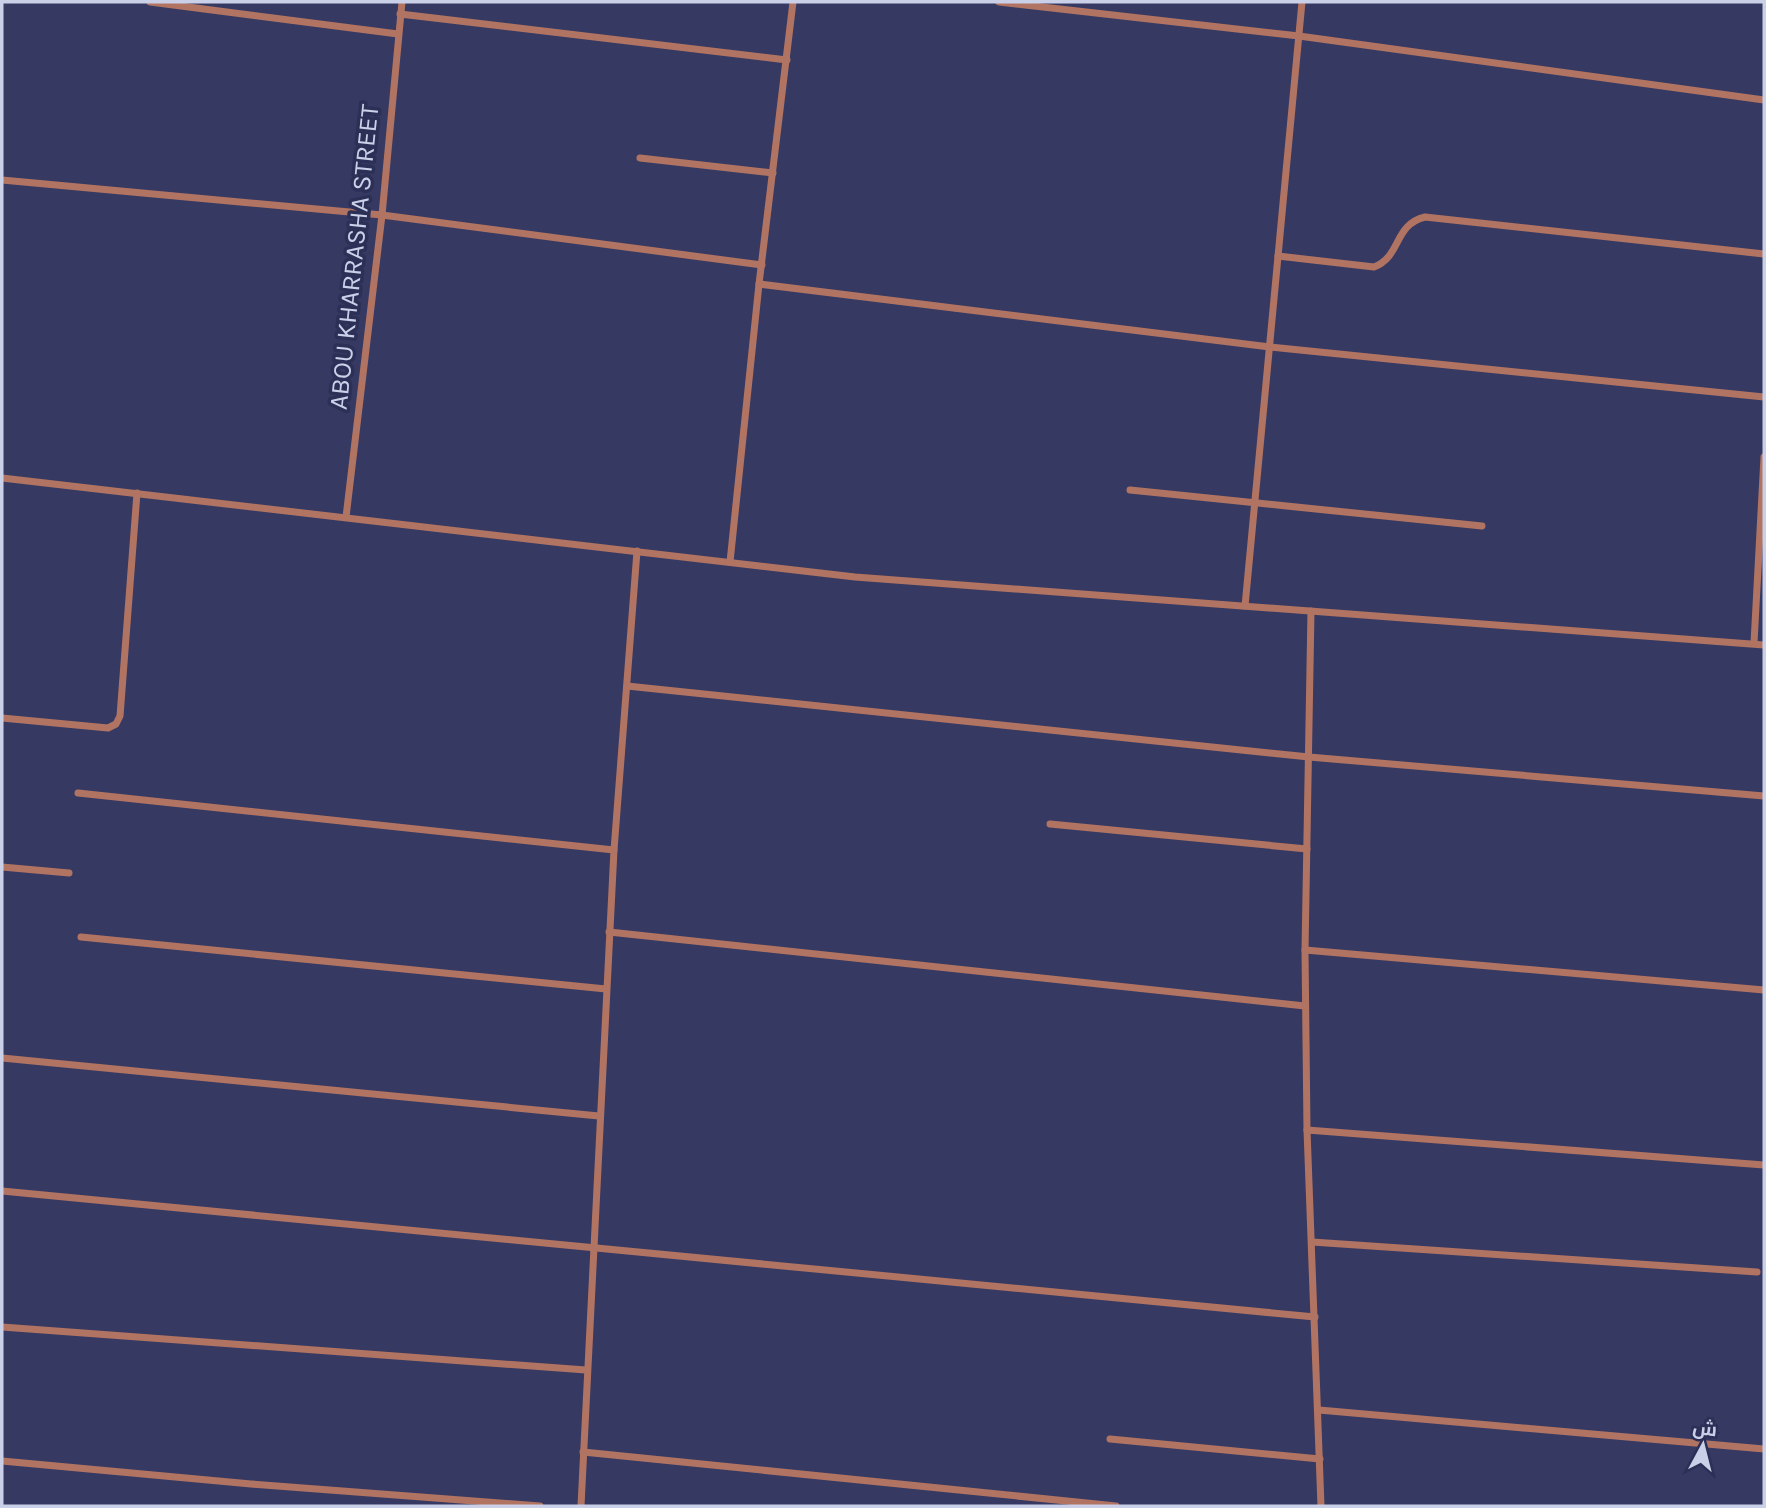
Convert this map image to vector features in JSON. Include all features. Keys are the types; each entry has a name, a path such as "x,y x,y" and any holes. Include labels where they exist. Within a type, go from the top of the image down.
{"street":[{"path":"150,2 398,34"},
{"name":"ABOU KHARRASHA STREET","path":"346,517 382,215 402,2"},
{"path":"730,562 759,284 793,2"},
{"path":"999,2 1299,36 1764,100"},
{"path":"1245,606 1303,2"},
{"path":"400,14 787,60"},
{"path":"640,158 773,173"},
{"path":"2,180 382,215 762,265"},
{"path":"1278,256 1374,267 1392,256 1404,228 1425,217 1764,254"},
{"path":"759,284 1269,347 1764,397"},
{"path":"1754,643 1764,457"},
{"path":"2,478 855,577 1764,645"},
{"path":"1130,490 1482,526"},
{"path":"2,718 108,727 116,724 120,716 137,494"},
{"path":"581,1506 609,932 637,551"},
{"path":"1311,611 1305,950 1307,1130 1321,1506"},
{"path":"626,686 1309,757 1764,796"},
{"path":"78,793 614,850"},
{"path":"1050,824 1307,849"},
{"path":"2,867 69,873"},
{"path":"609,932 1306,1006"},
{"path":"81,937 606,989"},
{"path":"1305,950 1764,990"},
{"path":"2,1058 599,1116"},
{"path":"1307,1130 1764,1165"},
{"path":"2,1191 1315,1317"},
{"path":"1312,1242 1757,1272"},
{"path":"2,1327 586,1370"},
{"path":"1319,1410 1764,1449"},
{"path":"1110,1439 1320,1459"},
{"path":"583,1452 1116,1506"},
{"path":"2,1461 251,1484 540,1506"}]}
